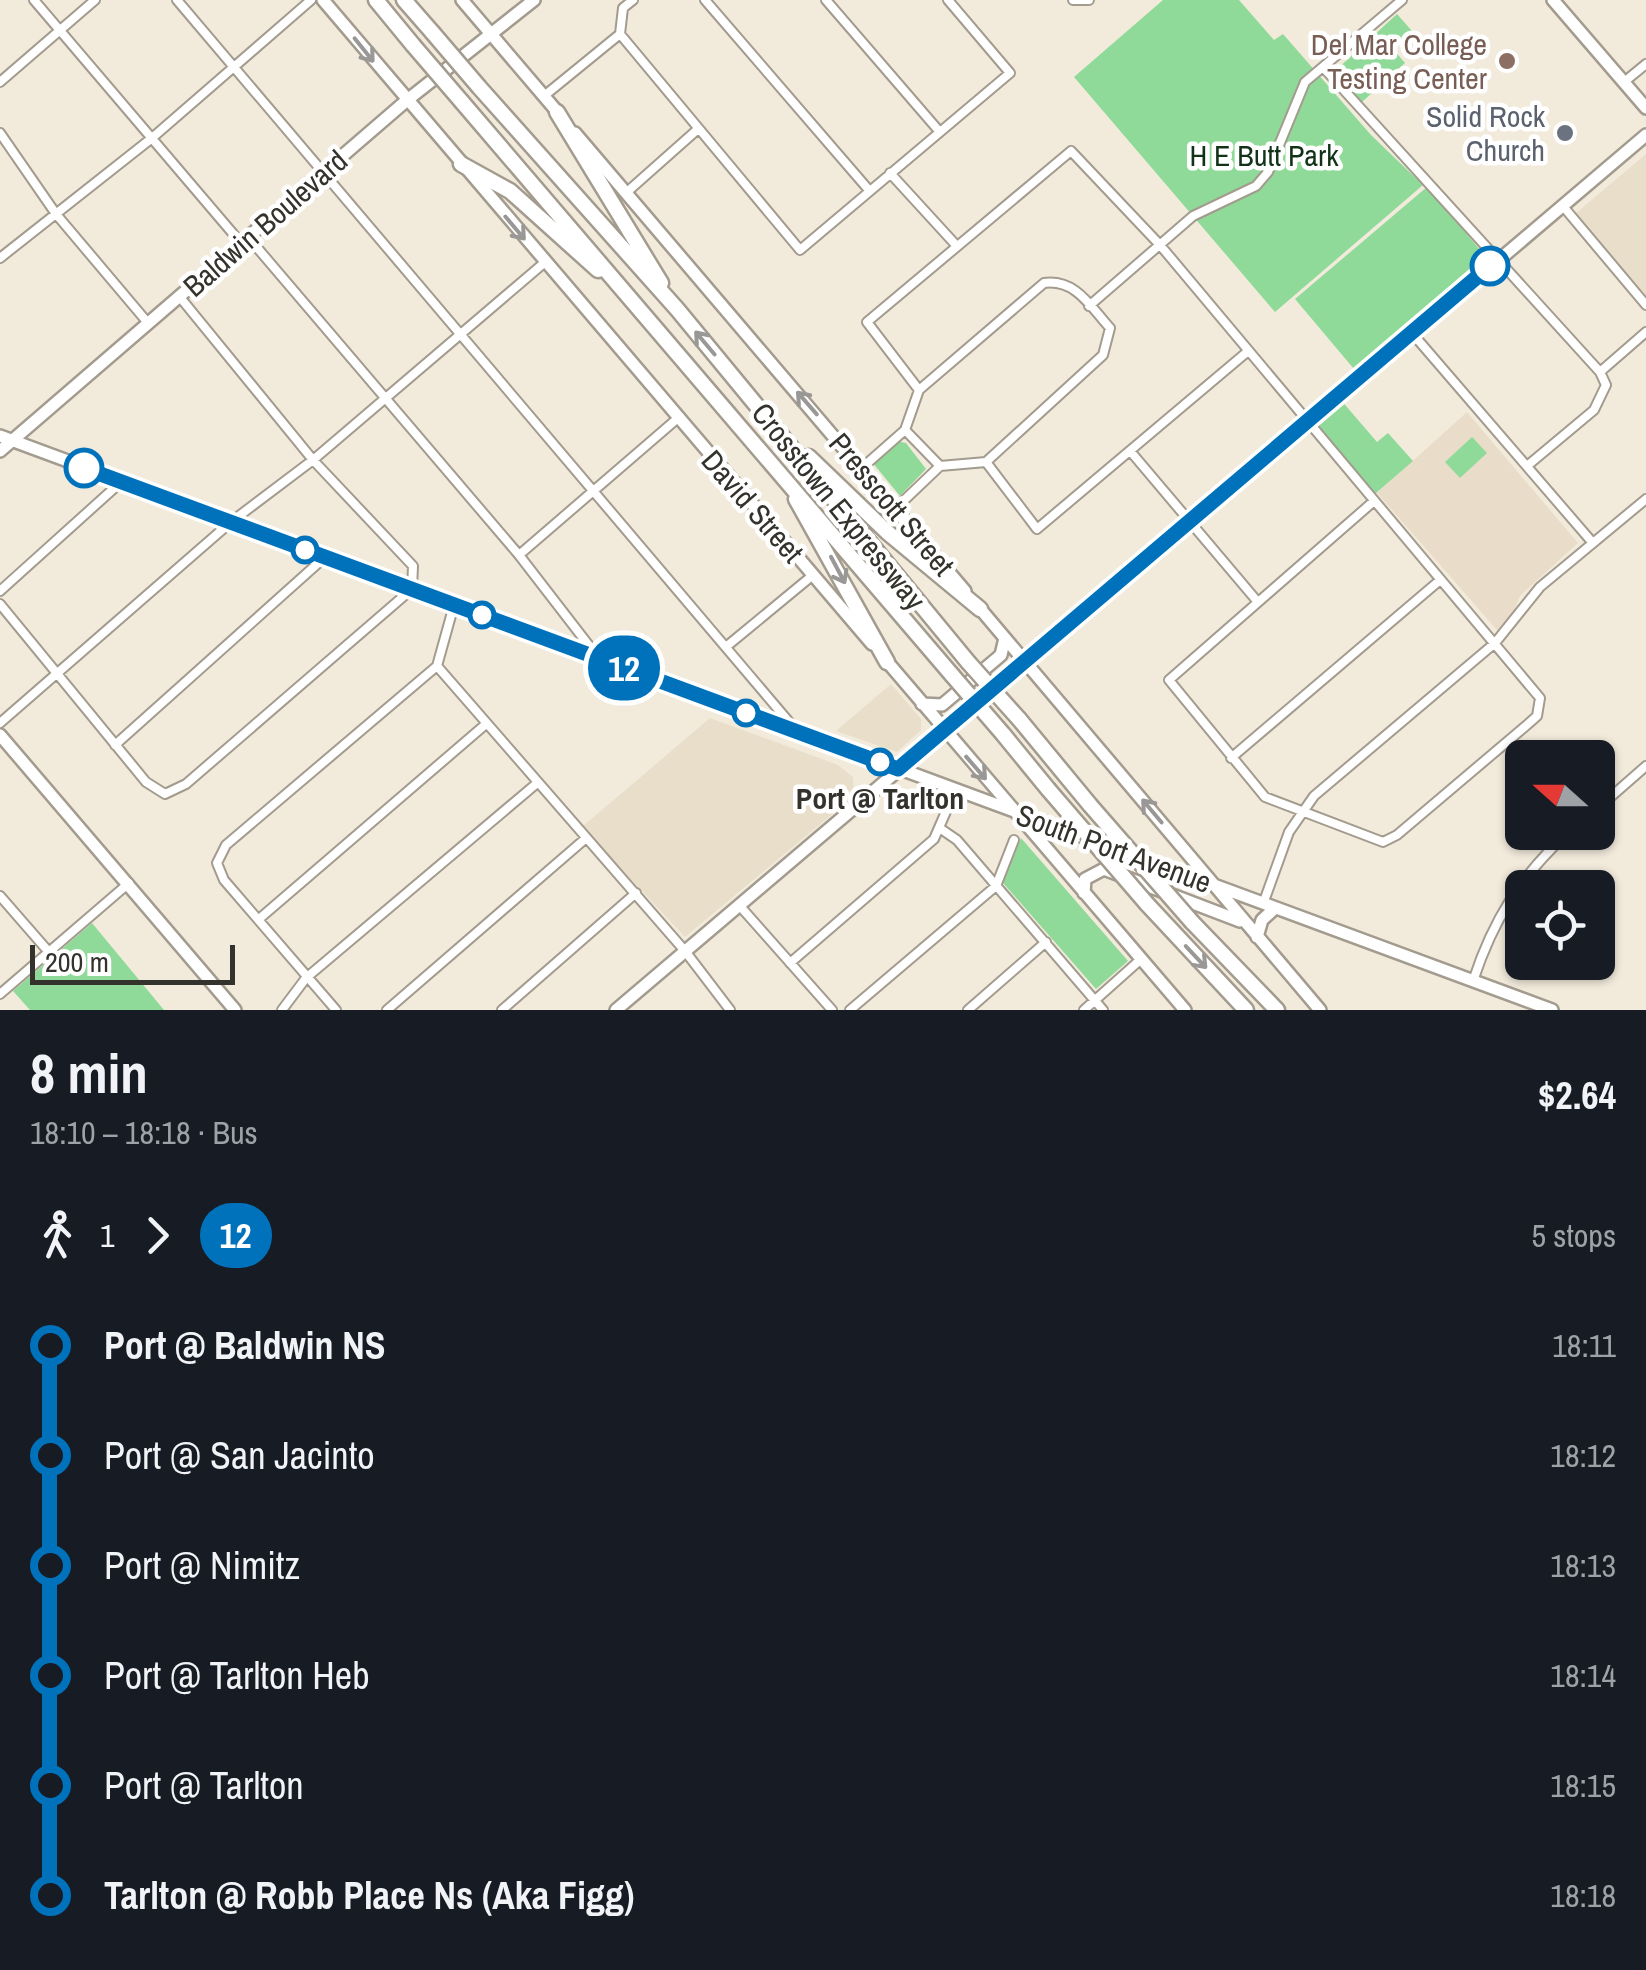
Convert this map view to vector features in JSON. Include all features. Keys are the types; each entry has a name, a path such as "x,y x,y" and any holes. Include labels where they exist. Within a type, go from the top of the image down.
{"highway":[{"path":"366,0 410,42"},
{"name":"Crosstown Expressway","path":"376,0 769,456 1048,790 1246,1010"},
{"name":"Crosstown Expressway","path":"404,0 677,309 1090,804 1192,922 1276,1010"},
{"path":"557,112 677,309"},
{"path":"461,164 510,191 646,313"},
{"path":"763,413 888,532 980,609"},
{"path":"769,456 826,548 888,662"}],"main road":[{"name":"David Street","path":"323,0 1185,1010"},
{"name":"Presscott Street","path":"462,0 1320,1010"},
{"name":"Baldwin Boulevard","path":"0,451 6,439 148,323 406,101 534,0"},
{"path":"1556,1 1646,108"},
{"path":"616,1010 1646,136"},
{"name":"South Port Avenue","path":"6,439 1552,1010"},
{"path":"922,704 942,705 1001,656 1005,638"},
{"path":"0,735 235,1010"},
{"path":"1084,893 1086,879 1104,868 1248,926"},
{"path":"1258,937 1260,922 1269,906"}],"street":[{"path":"34,0 386,399 519,554 600,658"},
{"path":"0,82 95,0"},
{"path":"178,0 798,732"},
{"path":"0,258 152,138 311,0"},
{"path":"633,0 620,4 620,34 800,250 1010,72 948,0"},
{"path":"705,0 868,189"},
{"path":"826,0 939,131"},
{"path":"1074,0 1090,0"},
{"path":"1090,306 1192,216 1256,186 1268,172 1306,82 1402,0"},
{"path":"544,96 620,34"},
{"path":"1624,82 1646,64"},
{"path":"1323,67 1377,131 1406,154 1600,372 1606,385 1594,410 1527,466"},
{"path":"626,192 698,129"},
{"path":"0,133 56,214 148,323"},
{"path":"919,390 867,322 955,244 1071,151 1160,245 1374,501 1439,581 1532,686 1540,707 1528,724 1397,836 1383,842 1265,797 1170,680 1374,501"},
{"path":"890,173 955,244"},
{"path":"1562,205 1646,305"},
{"path":"0,723 231,522 313,460 544,262"},
{"path":"862,467 904,430 919,390 1044,283 1062,280 1072,285 1110,328 1103,354 986,462 940,466 896,508"},
{"path":"0,604 146,782 165,794 186,784 412,589 414,566 313,460 179,296"},
{"path":"1412,332 1592,542"},
{"path":"1600,372 1646,332"},
{"path":"986,462 1037,529 1248,352"},
{"path":"519,554 678,418"},
{"path":"904,430 940,466"},
{"path":"1131,452 1257,601"},
{"path":"0,591 121,482"},
{"path":"1269,906 1299,813 1495,643 1540,587 1646,499"},
{"path":"115,745 324,557"},
{"path":"727,646 813,575"},
{"path":"1230,758 1439,581"},
{"path":"336,1010 224,880 217,863 226,845 437,666 454,604"},
{"path":"437,666 584,839 636,893 730,1010"},
{"path":"259,919 486,724"},
{"path":"1615,793 1646,766"},
{"path":"282,1010 306,978 536,784"},
{"path":"790,963 924,849 941,829 955,790"},
{"path":"941,829 956,840 1103,1010"},
{"path":"387,1010 584,839"},
{"path":"850,1010 996,886 1014,840"},
{"path":"1473,981 1488,934 1512,892 1552,850"},
{"path":"0,994 129,882"},
{"path":"502,1010 636,893"},
{"path":"0,896 48,951"},
{"path":"739,906 832,1010"},
{"path":"968,1010 1046,942"},
{"path":"1084,1010 1140,960"}],"shaded area":[{"path":"1646,154 1646,297 1575,214"},
{"path":"1467,412 1578,543 1520,596 1512,615 1497,630 1377,493"},
{"path":"891,684 921,719 921,730 897,752 836,731"},
{"path":"710,718 838,765 853,777 854,796 685,937 582,827"}],"green space":[{"name":"H E Butt Park","path":"1163,0 1239,0 1274,40 1283,34 1371,135 1423,185 1275,312 1074,77"},
{"path":"1397,14 1412,31 1393,49 1405,63 1362,102 1335,71"},
{"path":"1427,187 1486,257 1354,369 1295,299"},
{"path":"1340,399 1377,442 1388,433 1413,461 1375,494 1314,423"},
{"path":"1472,437 1487,453 1460,478 1445,462"},
{"path":"896,441 906,443 926,469 900,496 872,462"},
{"path":"1021,838 1128,961 1096,989 1003,883"},
{"path":"92,923 164,1010 30,1010 13,991"}],"bus line":[{"name":"12","path":"84,468 898,769 1490,266"}],"place":[{"name":"Del Mar College Testing Center","path":"1507,61"},
{"name":"Solid Rock Church","path":"1565,133"},
{"name":"Port @ Tarlton","path":"880,762"}]}
